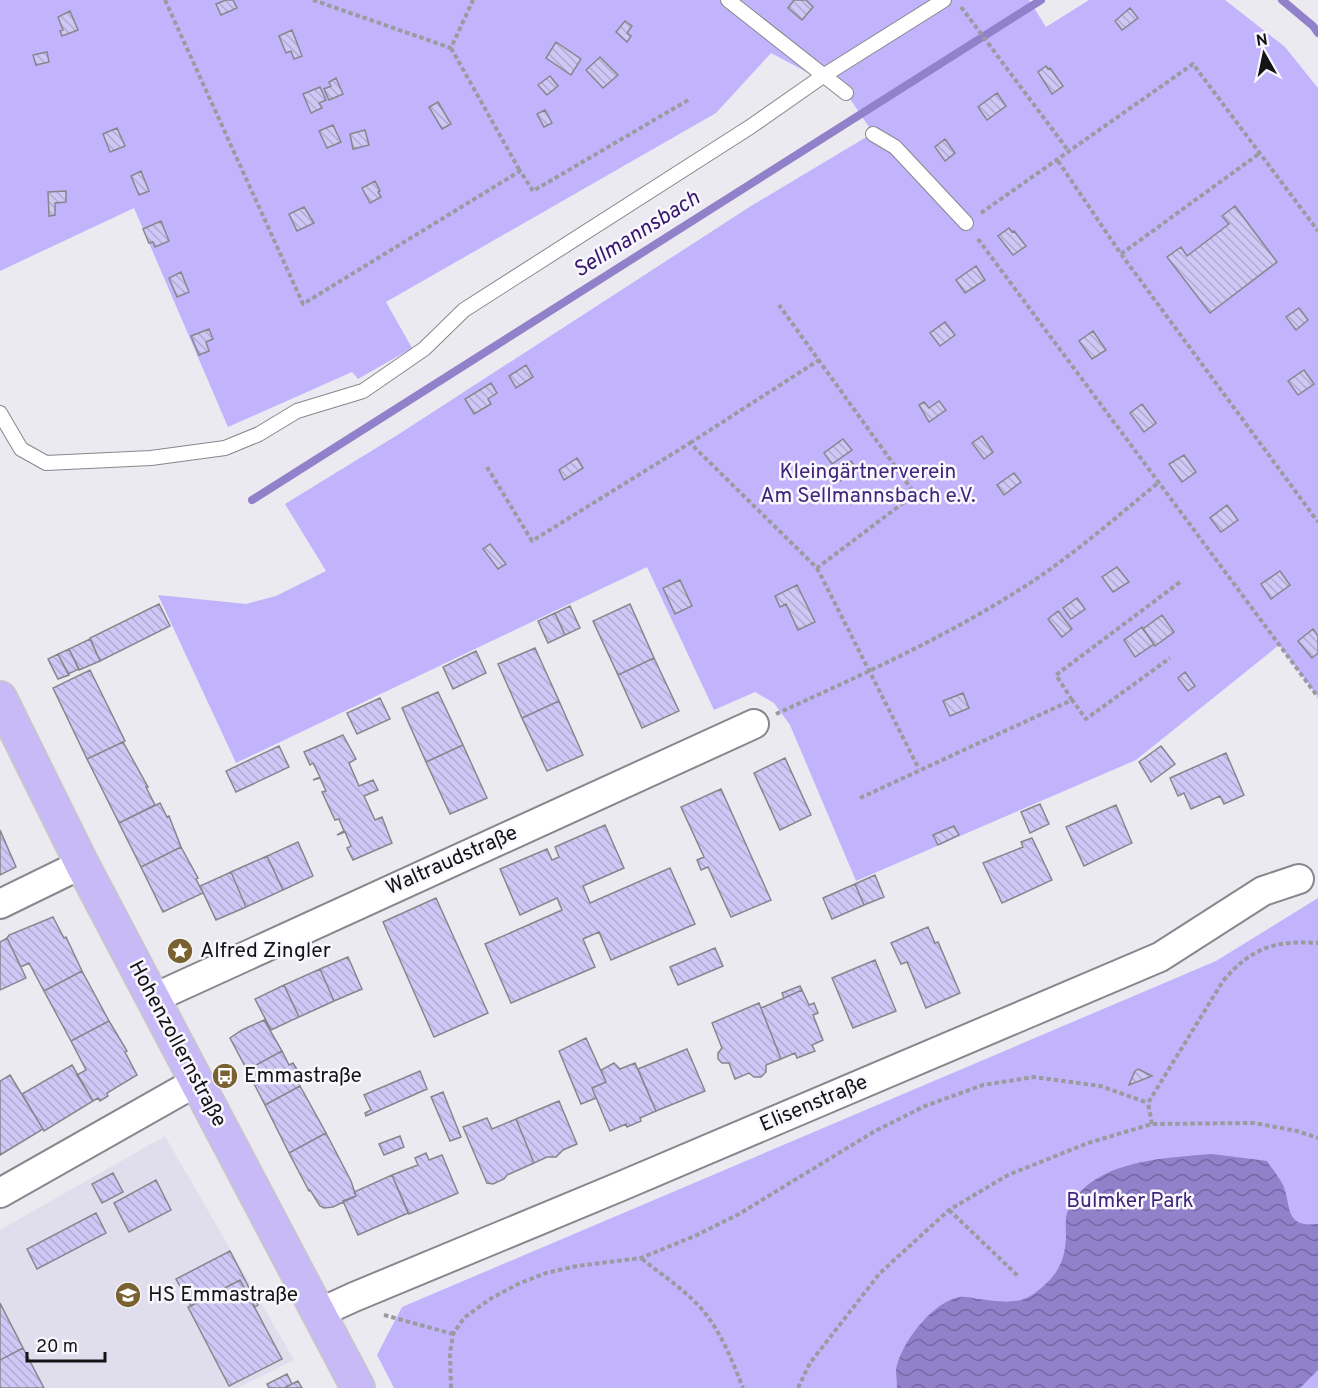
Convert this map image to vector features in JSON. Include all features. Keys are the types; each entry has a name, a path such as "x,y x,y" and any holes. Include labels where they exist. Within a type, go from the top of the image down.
{"main road":[{"name":"Hohenzollernstraße","path":"0,698 152,999 358,1388"}],"street":[{"name":"Waltraudstraße","path":"152,999 754,724"},
{"path":"0,904 82,864"},
{"name":"Elisenstraße","path":"319,1313 354,1296 619,1187 1160,957 1263,891 1299,879"},
{"path":"0,1193 196,1082"}],"lane":[{"path":"728,0 846,93"},
{"path":"0,413 21,449 46,463 151,458 225,448 259,434 297,411 363,391 424,349 464,310 750,127 823,76 944,0"},
{"path":"873,134 895,147 966,223"}],"path":[{"path":"165,0 303,304 520,171"},
{"path":"314,0 451,48 533,191 690,99"},
{"path":"451,48 472,0"},
{"path":"969,17 1070,153"},
{"path":"1318,231 1193,64 1070,153 966,223 1318,697"},
{"path":"1121,254 1260,153"},
{"path":"1058,161 1121,254 1318,522"},
{"path":"779,305 915,494 817,568"},
{"path":"487,467 532,541 819,360"},
{"path":"690,443 817,568 919,769"},
{"path":"754,724 870,671 955,628 1021,589 1082,545 1159,482"},
{"path":"1170,658 1086,719 1056,675 1180,582"},
{"path":"860,798 1072,700"},
{"path":"1152,1125 1148,1103 1223,981 1237,964 1254,952 1273,945 1298,942 1318,943"},
{"path":"451,1388 450,1353 453,1334 464,1318 490,1299 518,1284 546,1273 577,1266 641,1258 697,1235 739,1214 828,1159 926,1106 983,1085 1034,1077 1100,1086 1148,1103"},
{"path":"798,1388 810,1363 880,1273 949,1210 1008,1174 1088,1143 1152,1125 1254,1123 1297,1131 1318,1138"},
{"path":"949,1210 1018,1276"},
{"path":"641,1258 672,1281 700,1307 732,1358 743,1388"},
{"path":"354,1296 379,1314 453,1334"}],"shaded area":[{"name":"HS Emmastraße","path":"165,1136 294,1360 238,1388 0,1388 0,1230"}],"green space":[{"name":"Kleingärtnerverein Am Sellmannsbach e.V.","path":"0,0 1029,0 1046,27 1089,0 1225,0 1285,47 1318,88 1318,697 1279,645 1136,760 856,881 790,725 774,703 755,692 714,710 647,567 236,763 158,595 246,604 276,596 326,571 285,504 399,434 751,206 873,133 846,93 771,53 716,113 386,302 412,348 358,379 352,372 228,427 134,208 0,271"},
{"name":"Bulmker Park","path":"1318,898 1318,1388 394,1388 377,1355 402,1307 1216,961"}],"water":[{"path":"1212,1154 1267,1161 1283,1185 1294,1219 1307,1224 1318,1224 1318,1370 1300,1388 897,1388 896,1370 904,1348 919,1325 939,1306 962,1297 1000,1301 1022,1300 1049,1281 1064,1254 1067,1213 1077,1195 1092,1182 1109,1172 1129,1165 1172,1157"}],"building":[{"path":"233,0 237,8 221,15 216,4"},
{"path":"794,0 806,0 813,7 802,20 788,8"},
{"path":"1130,8 1138,18 1122,30 1115,21"},
{"path":"70,11 78,30 62,36 60,31 63,30 58,17"},
{"path":"625,21 632,26 627,33 631,36 627,42 616,32"},
{"path":"292,30 302,56 294,59 291,51 286,53 279,36"},
{"path":"556,42 581,59 571,75 546,58"},
{"path":"47,52 49,62 36,65 33,55"},
{"path":"600,57 618,75 603,88 586,70"},
{"path":"1046,66 1063,86 1052,94 1038,72"},
{"path":"550,76 558,86 547,95 538,85"},
{"path":"336,78 343,94 329,100 324,89 331,86 329,82"},
{"path":"320,87 326,100 319,103 322,108 311,113 303,94"},
{"path":"997,93 1006,106 987,120 978,107"},
{"path":"438,102 451,124 442,129 429,107"},
{"path":"545,110 552,123 544,127 537,114"},
{"path":"333,125 341,142 327,148 319,131"},
{"path":"117,128 125,146 110,152 103,134"},
{"path":"365,130 369,145 353,149 350,134"},
{"path":"945,139 955,153 945,161 935,147"},
{"path":"141,171 149,191 139,195 131,176"},
{"path":"375,181 381,197 370,203 362,188"},
{"path":"66,191 66,202 55,203 55,215 49,216 48,192"},
{"path":"1235,206 1277,262 1210,313 1167,257 1181,247 1187,256 1229,224 1222,216"},
{"path":"304,207 314,223 297,231 289,214"},
{"path":"161,221 169,241 155,247 153,242 149,243 143,229"},
{"path":"1009,228 1026,246 1013,255 998,236"},
{"path":"976,266 985,280 965,293 956,280"},
{"path":"181,272 189,292 177,297 169,278"},
{"path":"1299,308 1308,320 1296,330 1286,317"},
{"path":"945,322 955,335 940,346 930,333"},
{"path":"209,329 213,339 206,342 209,351 199,355 191,336"},
{"path":"1093,331 1106,350 1092,359 1079,341"},
{"path":"526,365 533,377 516,388 509,376"},
{"path":"1304,370 1314,384 1298,395 1288,381"},
{"path":"491,383 497,393 488,399 491,404 474,414 465,399"},
{"path":"939,401 946,410 929,422 919,405 924,402 929,408"},
{"path":"1142,404 1156,423 1144,432 1130,413"},
{"path":"982,436 993,452 984,459 972,443"},
{"path":"843,439 852,450 832,464 824,453"},
{"path":"1184,455 1196,472 1182,482 1169,464"},
{"path":"577,458 583,468 564,480 559,470"},
{"path":"851,461 857,469 840,481 834,473"},
{"path":"1014,473 1021,482 1004,495 997,485"},
{"path":"1227,505 1238,520 1221,532 1210,518"},
{"path":"490,544 506,564 498,569 483,549"},
{"path":"1117,567 1129,582 1113,592 1102,577"},
{"path":"1280,571 1290,585 1271,599 1261,584"},
{"path":"680,580 692,606 675,614 663,588"},
{"path":"797,585 815,622 798,630 786,604 780,607 775,596"},
{"path":"1077,598 1085,609 1071,619 1063,608"},
{"path":"159,604 170,626 100,661 90,638"},
{"path":"630,604 654,658 618,675 593,621"},
{"path":"570,606 580,628 565,635 555,613"},
{"path":"1058,611 1072,629 1062,637 1048,619"},
{"path":"555,613 565,635 548,643 538,621"},
{"path":"1162,615 1174,632 1155,646 1143,629"},
{"path":"1142,627 1154,644 1135,657 1124,640"},
{"path":"1313,629 1318,636 1318,653 1312,658 1298,641"},
{"path":"90,639 100,661 79,670 69,649"},
{"path":"535,648 559,701 522,718 498,664"},
{"path":"69,649 79,669 68,674 58,654"},
{"path":"476,651 486,673 453,689 443,667"},
{"path":"58,654 69,675 58,679 48,659"},
{"path":"654,658 679,711 642,728 618,675"},
{"path":"90,670 125,741 87,759 53,688"},
{"path":"1185,672 1195,686 1188,691 1178,678"},
{"path":"438,692 463,745 426,762 402,708"},
{"path":"963,693 969,708 950,716 943,701"},
{"path":"380,698 390,719 357,734 347,713"},
{"path":"559,701 583,755 547,771 522,718"},
{"path":"343,735 356,759 349,763 359,786 373,780 378,790 364,796 375,820 382,817 392,843 353,860 347,848 351,846 345,832 337,835 344,831 339,819 335,820 322,792 326,791 320,778 313,780 320,777 313,763 310,765 304,752"},
{"path":"123,742 148,787 146,787 155,805 119,823 87,759"},
{"path":"463,745 487,798 450,814 426,762"},
{"path":"279,746 289,767 236,792 226,771"},
{"path":"1161,746 1175,764 1151,782 1139,762"},
{"path":"1226,753 1244,795 1224,804 1220,796 1191,809 1184,793 1178,796 1170,778"},
{"path":"785,758 811,815 780,830 754,773"},
{"path":"721,789 771,900 731,917 708,867 701,870 697,860 704,857 681,807"},
{"path":"160,803 167,817 169,816 181,847 141,867 119,823"},
{"path":"1040,804 1049,824 1030,833 1021,812"},
{"path":"1116,805 1132,843 1084,866 1066,827"},
{"path":"605,825 624,868 583,886 590,903 670,868 695,924 611,960 599,932 583,939 595,967 511,1003 485,944 562,910 557,898 520,915 500,869 547,849 552,860 559,857 555,847"},
{"path":"954,826 959,835 938,845 933,835"},
{"path":"0,830 16,867 0,875"},
{"path":"1032,838 1052,880 1002,903 983,863 1023,847 1021,842"},
{"path":"298,842 313,876 283,890 267,856"},
{"path":"181,847 198,878 196,879 203,893 163,912 141,867"},
{"path":"267,856 283,890 246,907 231,872"},
{"path":"231,872 246,907 216,920 200,886"},
{"path":"875,875 884,897 864,905 855,884"},
{"path":"855,884 864,905 832,919 823,898"},
{"path":"436,898 488,1013 434,1037 383,922"},
{"path":"53,917 64,938 66,937 82,971 44,991 29,963 21,967 7,938 9,935"},
{"path":"928,927 935,943 938,942 960,993 926,1008 907,962 901,964 891,943"},
{"path":"7,938 26,978 0,990 0,942"},
{"path":"715,948 723,966 678,985 670,967"},
{"path":"348,957 362,989 334,1001 320,969"},
{"path":"875,960 896,1011 853,1028 832,978"},
{"path":"320,969 334,1001 299,1017 284,985"},
{"path":"82,971 109,1021 71,1041 44,991"},
{"path":"284,985 299,1017 271,1030 255,999"},
{"path":"800,986 802,990 784,998 782,993"},
{"path":"802,990 809,1005 814,1003 818,1013 813,1015 823,1040 812,1045 815,1051 797,1058 795,1053 781,1059 761,1008"},
{"path":"759,1003 781,1059 766,1065 766,1072 761,1077 754,1077 749,1073 735,1079 729,1063 722,1063 718,1059 718,1053 722,1048 712,1023"},
{"path":"264,1020 282,1051 247,1070 230,1038"},
{"path":"109,1021 127,1051 125,1052 137,1075 107,1093 108,1096 100,1101 98,1098 93,1101 77,1075 86,1070 71,1041"},
{"path":"586,1038 606,1082 592,1088 596,1098 581,1104 559,1051"},
{"path":"687,1049 705,1091 656,1111 638,1069"},
{"path":"282,1051 289,1065 293,1063 298,1071 293,1073 300,1086 265,1105 247,1070"},
{"path":"614,1063 620,1069 635,1063 656,1111 640,1118 641,1121 610,1131 592,1088 606,1082 601,1070"},
{"path":"72,1065 93,1101 44,1131 22,1094"},
{"path":"1138,1069 1152,1076 1129,1085 1135,1071"},
{"path":"420,1071 427,1089 366,1116 365,1113 371,1110 364,1095"},
{"path":"10,1075 43,1129 0,1155 0,1081"},
{"path":"300,1086 326,1133 289,1153 265,1105"},
{"path":"443,1092 461,1137 450,1141 431,1097"},
{"path":"559,1101 577,1144 563,1150 556,1157 547,1157 534,1163 516,1119"},
{"path":"487,1118 492,1129 516,1119 534,1163 493,1184 487,1183 463,1127"},
{"path":"326,1133 351,1181 356,1196 333,1207 324,1208 309,1191 289,1153"},
{"path":"400,1136 404,1147 384,1155 379,1144"},
{"path":"426,1153 429,1160 442,1155 458,1193 409,1214 392,1175 418,1165 415,1158"},
{"path":"113,1173 123,1192 102,1203 92,1184"},
{"path":"392,1175 408,1213 358,1235 343,1201 356,1196 354,1192"},
{"path":"156,1180 171,1210 129,1232 114,1203"},
{"path":"96,1213 106,1233 37,1269 27,1249"},
{"path":"230,1251 258,1305 255,1307 240,1280 191,1306 176,1279"},
{"path":"240,1280 282,1359 229,1386 188,1307"},
{"path":"0,1303 23,1348 0,1360"},
{"path":"23,1348 44,1388 0,1388 0,1360"},
{"path":"287,1374 292,1384 284,1388 269,1388 267,1384"},
{"path":"298,1381 302,1388 284,1388"}],"waterway":[{"name":"Sellmannsbach","path":"252,500 1041,0"},
{"name":"Sellmannsbach","path":"1282,0 1318,33"}],"place":[{"name":"Alfred Zingler","path":"180,951"},
{"name":"Emmastraße","path":"225,1076"},
{"name":"HS Emmastraße","path":"128,1295"}]}
